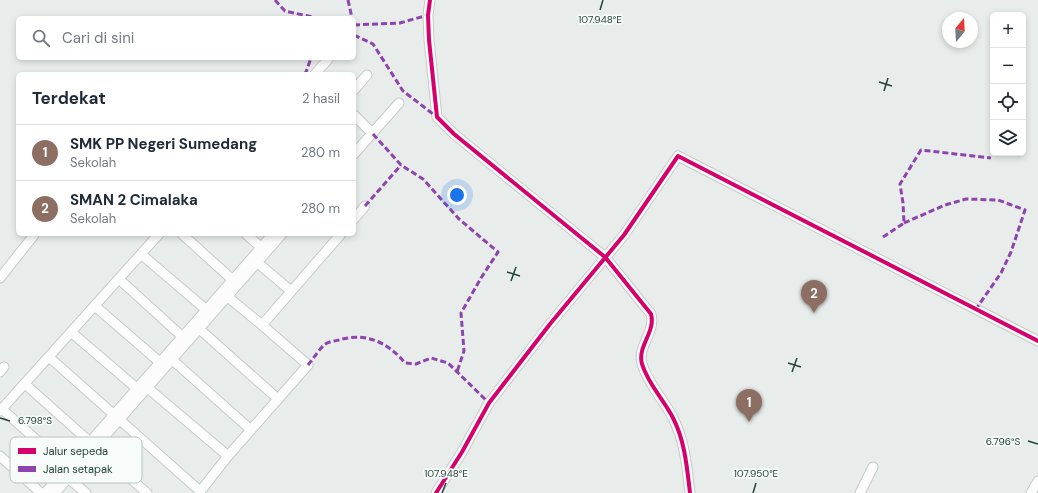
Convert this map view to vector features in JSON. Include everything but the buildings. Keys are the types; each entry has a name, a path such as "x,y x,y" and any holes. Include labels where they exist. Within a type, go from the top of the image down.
{"street":[{"path":"430,0 428,15 429,40 437,117 454,134 605,257 651,314 652,323 642,347 642,365 673,418 681,438 690,493"},
{"path":"317,72 327,60"},
{"path":"356,88 367,75"},
{"path":"356,152 399,103"},
{"path":"356,117 373,134"},
{"path":"436,493 462,452 489,403 636,217 678,156 1038,341"},
{"path":"0,278 34,236"},
{"path":"30,437 1,410 157,236"},
{"path":"184,236 235,282"},
{"path":"248,236 264,250"},
{"path":"264,250 272,236"},
{"path":"99,437 224,294 264,250 280,236"},
{"path":"262,325 339,236"},
{"path":"141,254 208,312"},
{"path":"255,260 291,291"},
{"path":"119,279 185,339"},
{"path":"142,441 200,492 228,456 308,365 224,294"},
{"path":"95,306 162,365"},
{"path":"196,326 278,399"},
{"path":"71,332 228,456"},
{"path":"49,357 138,437"},
{"path":"169,357 251,430"},
{"path":"25,384 85,437"},
{"path":"0,456 10,465"},
{"path":"860,493 873,467"},
{"path":"1031,493 1038,481"},
{"path":"30,483 41,493"},
{"path":"45,493 56,483"},
{"path":"55,493 62,483"},
{"path":"77,483 86,493"},
{"path":"136,483 147,493"}],"marked path":[{"path":"275,0 285,11 308,16"},
{"path":"348,0 352,16"},
{"path":"356,25 400,23 428,15"},
{"path":"356,36 373,44 403,91 437,117"},
{"path":"306,72 310,60"},
{"path":"373,134 401,165 423,179 459,219 498,252 461,313 464,351 457,372"},
{"path":"883,237 904,223 900,184 921,150 991,158"},
{"path":"365,206 401,165"},
{"path":"904,223 945,205 966,199 998,200 1025,210 1011,252 1001,273 976,309"},
{"path":"308,365 327,343 349,338 367,338 384,344 405,363 416,364 431,358 448,363 489,403"}],"cycle path":[{"path":"430,0 428,15 429,40 437,117 454,134 605,257 651,314 651,327 642,351 642,364 648,378 669,411 677,427 685,455 690,493"},
{"path":"436,493 462,452 489,403 550,324 624,235 678,156 1038,341"}],"place":[{"name":"SMAN 2 Cimalaka","path":"814,313"},
{"name":"SMK PP Negeri Sumedang","path":"749,422"}]}
